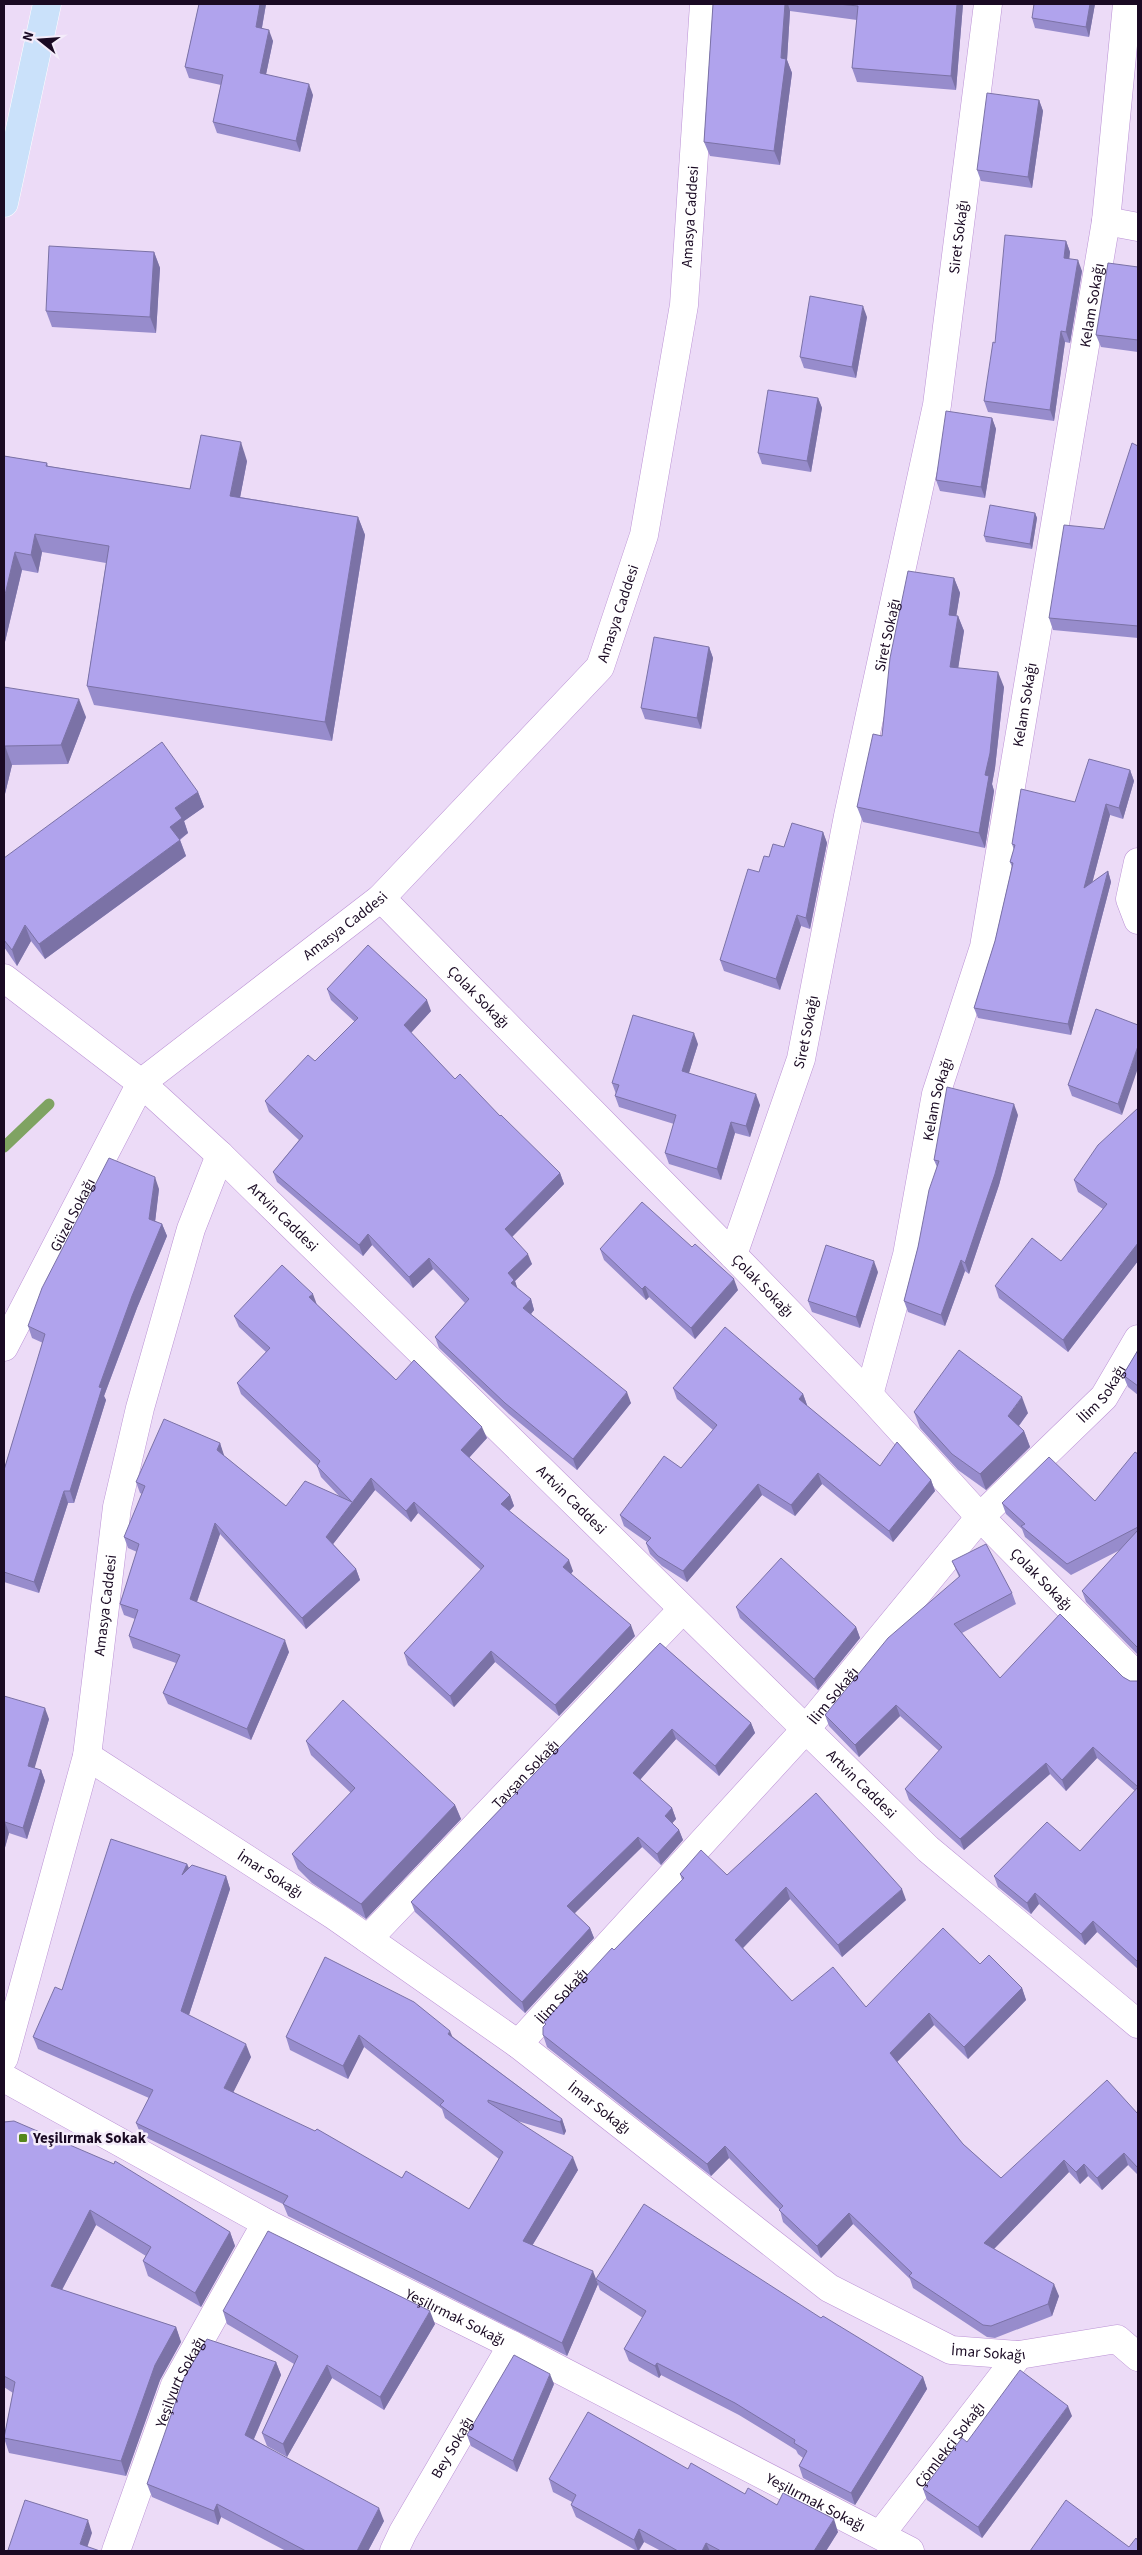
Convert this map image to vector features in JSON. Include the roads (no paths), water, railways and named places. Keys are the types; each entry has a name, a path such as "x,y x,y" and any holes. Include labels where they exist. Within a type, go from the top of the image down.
{"main road":[{"path":"4,203 47,4"}],"street":[{"name":"Amasya Caddesi","path":"141,1083 381,898 600,667 644,535 684,305 704,4"},
{"name":"Siret Sokağı","path":"733,1255 800,1059 848,816 937,405 988,4"},
{"name":"Kelam Sokağı","path":"869,1395 907,1255 936,1094 984,947 1106,221 1127,4"},
{"path":"1106,221 1138,227"},
{"path":"1138,862 1130,899 1138,920"},
{"name":"Çolak Sokağı","path":"381,898 733,1255 869,1395 980,1517 1138,1677"},
{"name":"Artvin Caddesi","path":"4,978 141,1083 220,1155 928,1850 1138,2024"},
{"name":"Güzel Sokağı","path":"4,1347 141,1083"},
{"name":"Amasya Caddesi","path":"5,2047 87,1756 117,1507 140,1408 190,1228 220,1155"},
{"name":"İlim Sokağı","path":"518,2044 805,1730 980,1517 1104,1397 1138,1339"},
{"name":"Tavşan Sokağı","path":"368,1939 682,1610"},
{"name":"İmar Sokağı","path":"87,1756 368,1939 518,2044 829,2288 951,2350 1019,2355 1116,2340 1138,2357"},
{"name":"Yeşilırmak Sokağı","path":"4,2078 266,2223 512,2345 910,2551"},
{"name":"Yeşilyurt Sokağı","path":"116,2551 175,2385 266,2223"},
{"name":"Bey Sokağı","path":"394,2551 403,2532 512,2345"},
{"name":"Çömlekçi Sokağı","path":"880,2534 1019,2355"}],"waterway":[{"path":"4,1147 49,1104"}],"place":[{"name":"Yeşilırmak Sokak","path":"23,2138"}]}
